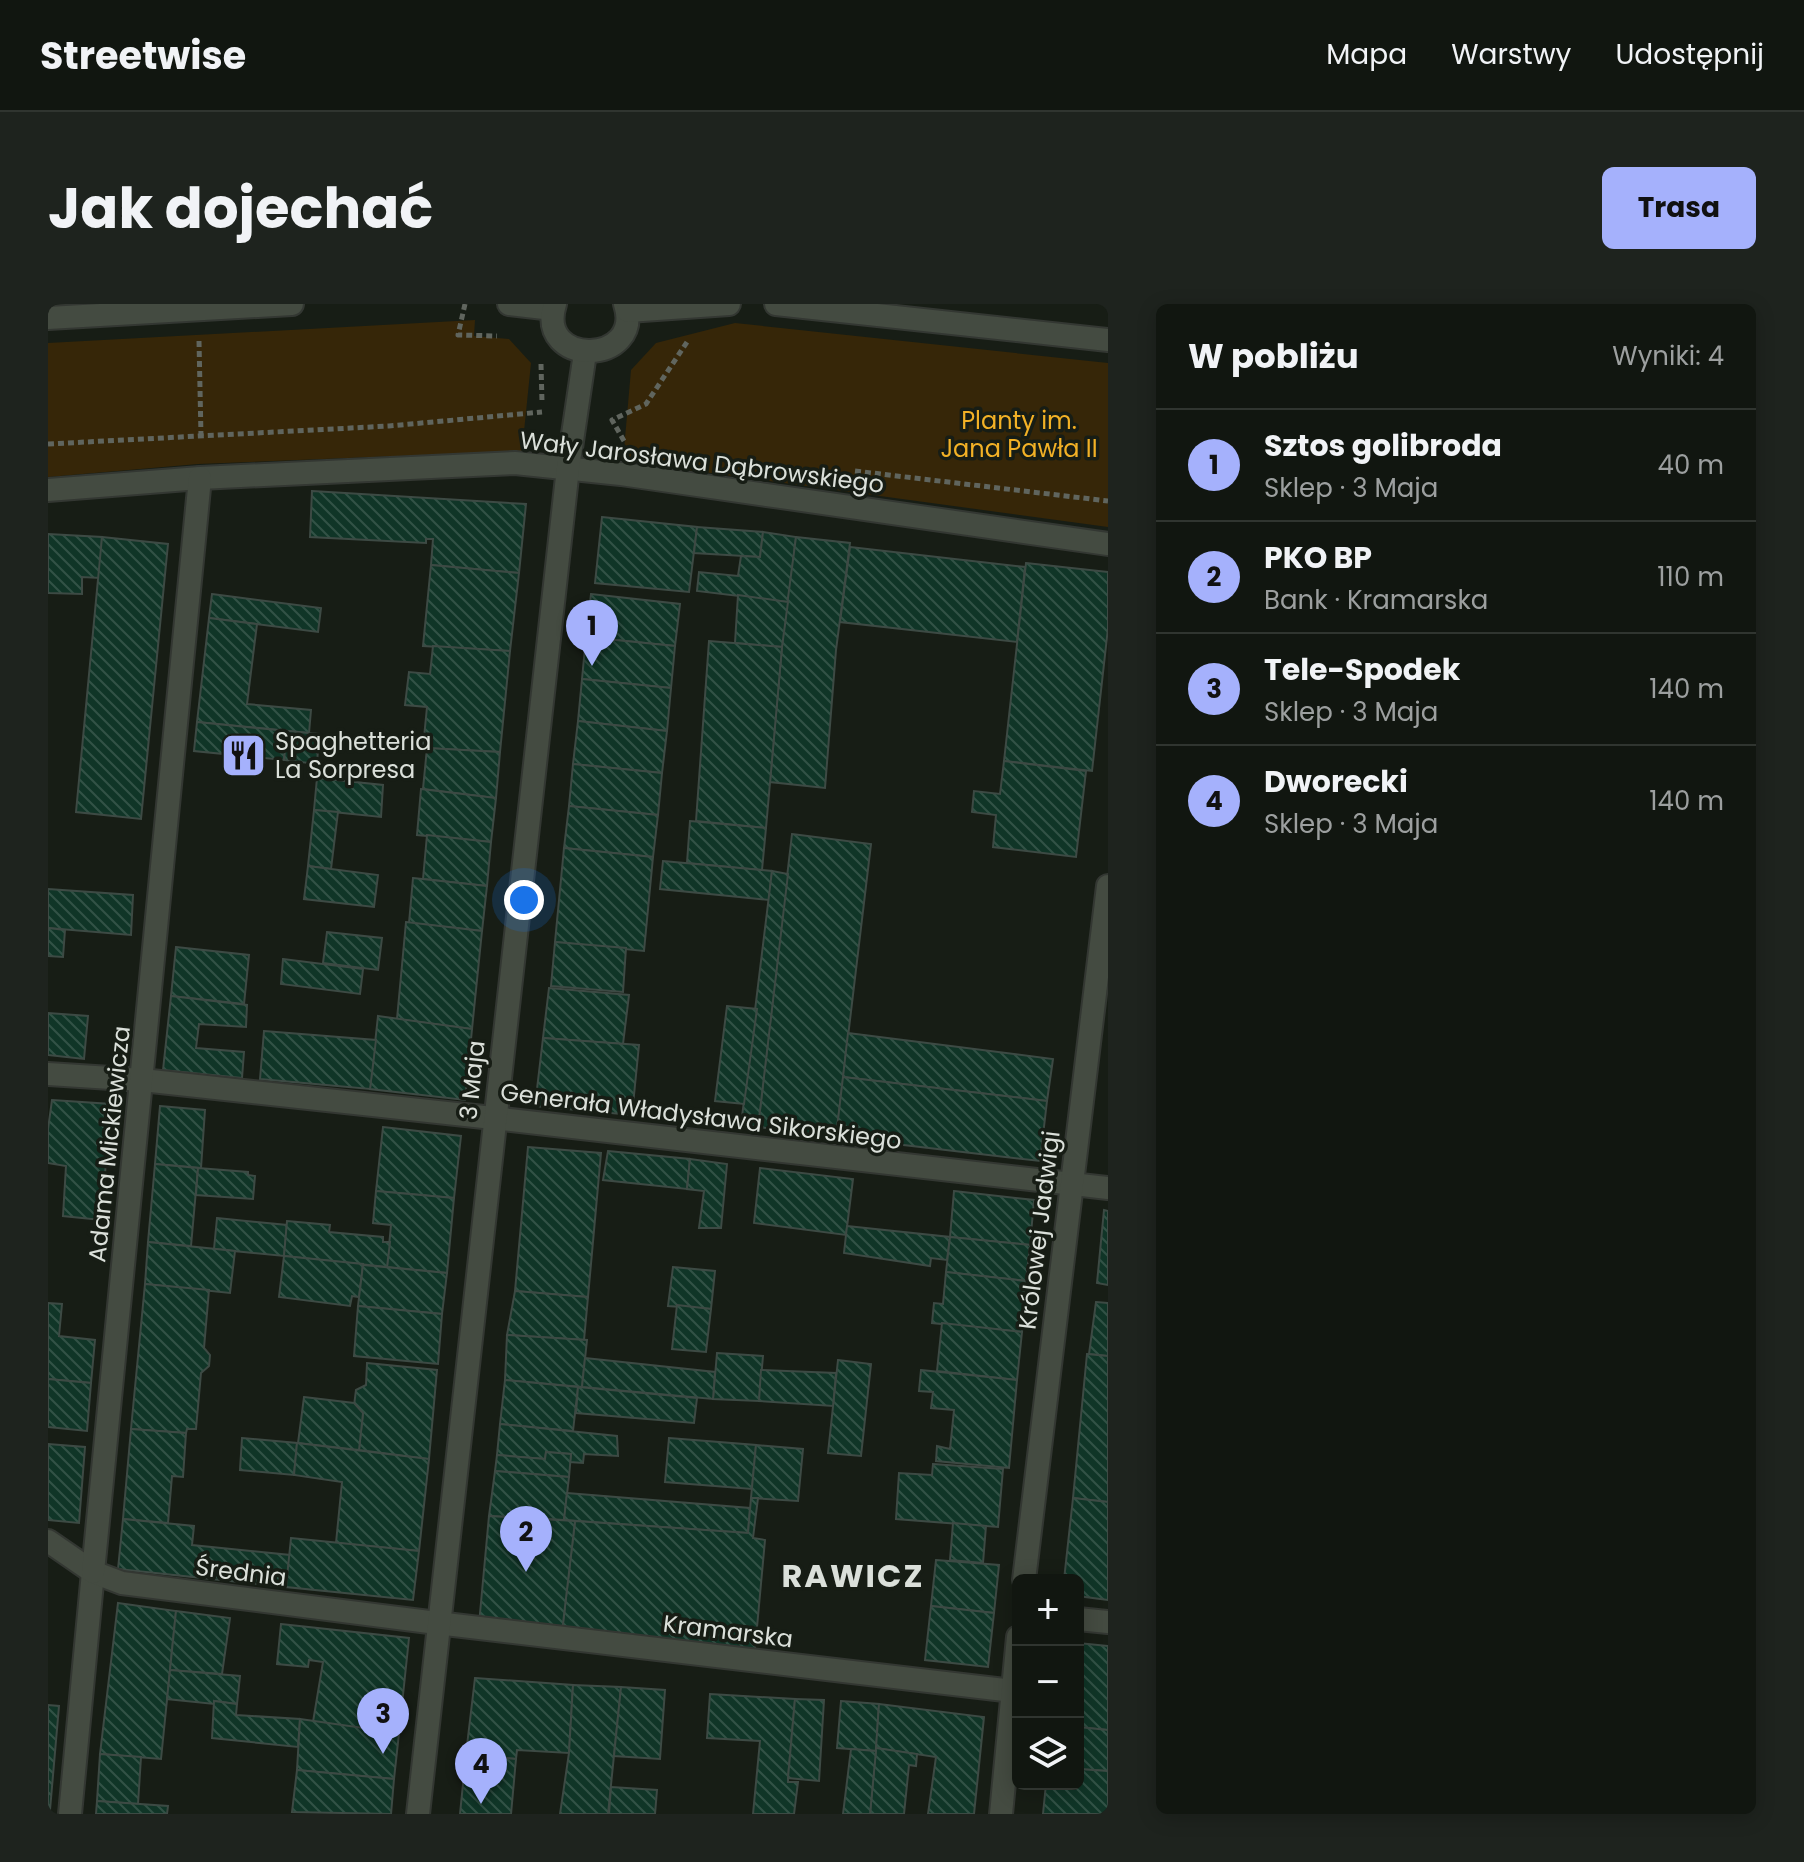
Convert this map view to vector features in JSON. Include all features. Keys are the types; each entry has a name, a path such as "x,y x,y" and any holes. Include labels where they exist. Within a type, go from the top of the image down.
{"street":[{"path":"48,318 292,304"},
{"path":"509,304 554,307 555,330 562,341 585,353 602,351 616,342 625,328 626,308 729,304"},
{"path":"776,304 1108,340"},
{"name":"3 Maja","path":"418,1814 493,1118 568,468 585,353"},
{"name":"Wały Jarosława Dąbrowskiego","path":"48,490 200,478 515,463 1108,544"},
{"name":"Adama Mickiewicza","path":"70,1814 200,478"},
{"name":"Królowej Jadwigi","path":"1025,1574 1108,886"},
{"name":"Generała Władysława Sikorskiego","path":"48,1074 142,1080 1108,1188"},
{"name":"Średnia","path":"48,1541 93,1572 122,1583 437,1623"},
{"path":"1084,1620 1108,1622"},
{"name":"Kramarska","path":"437,1623 1012,1691"},
{"path":"1001,1814 1012,1701"}],"path":[{"path":"465,304 458,335 507,336"},
{"path":"198,309 201,436"},
{"path":"626,445 612,420 646,404 689,339"},
{"path":"48,444 389,426 542,413 540,355"},
{"path":"844,470 1108,501"}],"green space":[{"path":"475,320 474,336 509,339 531,363 522,451 198,464 48,477 48,343"},
{"name":"Planty im. Jana Pawła II","path":"735,323 1108,363 1108,527 623,461 631,370 656,343"}],"building":[{"path":"312,491 526,504 519,573 431,565 433,539 426,539 426,543 310,537"},
{"path":"602,517 697,527 689,592 595,583"},
{"path":"697,527 763,532 760,557 694,553"},
{"path":"763,532 796,537 788,602 697,591 699,572 738,576 741,556 760,557"},
{"path":"48,534 102,537 100,578 82,577 82,594 48,593"},
{"path":"102,537 168,544 141,819 76,812"},
{"path":"796,537 850,543 836,650 825,788 770,782 783,636"},
{"path":"850,547 1025,567 1017,642 840,622"},
{"path":"1026,563 1108,572 1108,628 1092,771 1004,761"},
{"path":"431,565 519,573 510,651 423,646"},
{"path":"212,594 321,608 318,632 209,618"},
{"path":"591,594 680,604 675,646 586,637"},
{"path":"738,595 788,602 782,647 735,643"},
{"path":"209,618 257,624 247,704 311,710 309,733 197,722"},
{"path":"586,637 675,646 671,688 582,679"},
{"path":"709,641 782,647 766,828 696,821"},
{"path":"433,646 510,651 500,752 423,748 427,707 405,705 409,672 430,674"},
{"path":"582,679 671,688 667,731 578,721"},
{"path":"578,721 667,731 662,773 573,764"},
{"path":"197,722 287,731 284,760 194,751"},
{"path":"287,731 319,734 317,764 284,760"},
{"path":"427,748 500,752 496,798 423,789"},
{"path":"1004,761 1086,771 1076,857 993,847 996,815 972,812 974,791 1000,794"},
{"path":"573,764 662,773 658,815 569,806"},
{"path":"317,778 383,785 381,817 314,810"},
{"path":"421,789 496,798 491,842 417,835"},
{"path":"569,806 658,815 653,857 564,848"},
{"path":"314,810 338,812 331,869 308,866"},
{"path":"690,821 766,828 762,870 687,863"},
{"path":"792,834 871,844 836,1137 758,1127"},
{"path":"427,835 491,842 487,886 423,879"},
{"path":"564,848 653,857 644,951 555,942"},
{"path":"663,861 772,871 769,900 660,889"},
{"path":"308,866 378,875 374,907 304,899"},
{"path":"772,871 788,874 758,1127 741,1125"},
{"path":"413,878 487,886 482,931 409,923"},
{"path":"48,889 133,895 131,935 48,928"},
{"path":"406,922 482,931 472,1029 397,1019"},
{"path":"48,928 65,930 63,957 48,956"},
{"path":"327,932 382,938 378,970 323,963"},
{"path":"555,942 626,948 623,992 551,986"},
{"path":"176,947 249,955 244,1004 171,996"},
{"path":"283,959 363,969 360,994 281,984"},
{"path":"549,988 629,995 623,1044 543,1038"},
{"path":"171,996 247,1005 246,1027 199,1024 196,1048 244,1052 242,1078 163,1070"},
{"path":"727,1006 757,1009 744,1104 715,1101"},
{"path":"48,1013 88,1016 84,1059 48,1055"},
{"path":"378,1016 472,1029 465,1100 370,1089"},
{"path":"264,1031 376,1040 370,1089 260,1079"},
{"path":"848,1033 1053,1059 1047,1101 843,1077"},
{"path":"543,1038 639,1045 632,1115 535,1106"},
{"path":"843,1077 1047,1101 1040,1161 836,1137"},
{"path":"52,1100 111,1104 101,1220 63,1216 66,1166 48,1163"},
{"path":"160,1106 205,1110 201,1168 155,1164"},
{"path":"383,1127 461,1136 454,1198 376,1191"},
{"path":"528,1147 601,1153 588,1297 515,1291"},
{"path":"608,1151 690,1159 687,1189 603,1180"},
{"path":"690,1159 727,1164 721,1228 699,1228 704,1191 687,1189"},
{"path":"155,1164 198,1168 191,1246 148,1242"},
{"path":"198,1168 248,1172 248,1175 255,1176 253,1199 196,1195"},
{"path":"760,1168 853,1179 846,1235 754,1223"},
{"path":"376,1191 454,1198 447,1273 387,1267 391,1225 373,1223"},
{"path":"954,1191 1034,1200 1030,1245 950,1237"},
{"path":"1104,1210 1108,1211 1108,1285 1097,1283"},
{"path":"217,1218 287,1225 284,1256 214,1249"},
{"path":"287,1221 330,1225 329,1232 383,1237 383,1242 390,1242 387,1267 284,1256"},
{"path":"847,1226 950,1237 947,1260 931,1258 930,1266 844,1253"},
{"path":"950,1237 1030,1245 1026,1281 946,1272"},
{"path":"148,1242 235,1251 230,1293 145,1284"},
{"path":"284,1256 363,1264 359,1297 352,1296 350,1306 279,1297"},
{"path":"363,1265 447,1273 442,1314 358,1306"},
{"path":"673,1267 715,1271 711,1309 668,1306"},
{"path":"946,1272 1026,1281 1022,1332 932,1323 934,1303 943,1304"},
{"path":"145,1284 209,1290 204,1348 210,1355 209,1366 201,1373 196,1429 187,1429 186,1433 131,1429"},
{"path":"515,1291 588,1297 584,1340 507,1335"},
{"path":"1096,1302 1108,1303 1108,1356 1089,1354"},
{"path":"48,1303 62,1304 59,1336 95,1340 91,1383 48,1379"},
{"path":"677,1305 711,1309 706,1352 672,1349"},
{"path":"358,1306 442,1314 438,1364 354,1356"},
{"path":"942,1323 1022,1332 1017,1380 937,1371"},
{"path":"507,1335 587,1340 582,1387 505,1380"},
{"path":"717,1353 763,1356 759,1401 713,1399"},
{"path":"1087,1354 1108,1356 1108,1502 1073,1498"},
{"path":"585,1358 715,1372 713,1399 582,1387"},
{"path":"838,1360 871,1364 861,1456 828,1453"},
{"path":"367,1363 437,1370 429,1459 359,1450 363,1413 354,1406 356,1390 366,1385"},
{"path":"761,1370 836,1373 833,1406 759,1401"},
{"path":"921,1370 1017,1380 1009,1468 936,1461 937,1446 950,1449 954,1410 931,1408 933,1392 919,1391"},
{"path":"48,1379 91,1383 87,1431 48,1427"},
{"path":"505,1380 578,1387 573,1431 500,1424"},
{"path":"578,1387 697,1398 694,1423 576,1413"},
{"path":"304,1397 354,1403 363,1413 359,1450 298,1443"},
{"path":"500,1424 617,1436 618,1456 584,1454 583,1463 570,1462 571,1454 546,1452 545,1459 497,1455"},
{"path":"131,1429 186,1433 183,1477 172,1476 168,1523 123,1519"},
{"path":"242,1438 297,1443 294,1475 240,1470"},
{"path":"669,1438 756,1445 752,1489 665,1482"},
{"path":"297,1443 429,1459 419,1551 336,1543 342,1482 294,1475"},
{"path":"48,1444 85,1447 79,1523 48,1520"},
{"path":"756,1445 803,1449 798,1501 751,1498"},
{"path":"546,1452 571,1454 569,1477 495,1471 497,1455 545,1459"},
{"path":"933,1464 1003,1469 998,1527 896,1519 899,1473 932,1475"},
{"path":"495,1471 569,1477 564,1520 489,1516"},
{"path":"567,1493 750,1508 748,1533 564,1520"},
{"path":"751,1498 758,1498 753,1538 765,1540 755,1649 562,1632 575,1521 748,1533"},
{"path":"1073,1498 1108,1502 1108,1600 1084,1597 1084,1574 1065,1574"},
{"path":"489,1516 575,1521 562,1632 479,1624"},
{"path":"123,1519 194,1526 192,1545 290,1555 286,1587 118,1569"},
{"path":"953,1523 986,1526 983,1563 950,1560"},
{"path":"291,1538 419,1551 413,1600 286,1587"},
{"path":"936,1560 999,1565 994,1613 931,1606"},
{"path":"118,1603 176,1611 161,1759 100,1754"},
{"path":"931,1606 994,1613 988,1667 925,1660"},
{"path":"176,1611 230,1618 222,1674 170,1670"},
{"path":"281,1624 409,1638 399,1733 313,1722 323,1662 309,1660 308,1667 277,1664"},
{"path":"1084,1644 1108,1646 1108,1730 1084,1728"},
{"path":"170,1670 240,1676 237,1704 167,1699"},
{"path":"475,1678 573,1685 569,1753 517,1750 516,1759 466,1754"},
{"path":"573,1685 621,1687 608,1814 560,1814 569,1753"},
{"path":"621,1687 665,1690 660,1759 614,1756"},
{"path":"710,1694 795,1699 788,1778 788,1782 798,1782 794,1814 753,1814 760,1741 707,1738"},
{"path":"795,1699 824,1700 819,1781 788,1778"},
{"path":"214,1701 237,1704 236,1715 300,1719 298,1747 212,1738"},
{"path":"841,1701 879,1704 876,1751 837,1748"},
{"path":"879,1704 984,1717 974,1814 928,1814 936,1757 876,1748"},
{"path":"48,1705 59,1706 50,1810 48,1810"},
{"path":"300,1719 399,1733 394,1779 297,1770"},
{"path":"1084,1728 1108,1730 1108,1771 1084,1769"},
{"path":"876,1748 917,1754 916,1766 909,1765 904,1814 870,1814"},
{"path":"851,1749 876,1751 870,1814 843,1814"},
{"path":"100,1754 141,1757 138,1804 97,1801"},
{"path":"466,1754 516,1759 511,1814 460,1814"},
{"path":"1084,1769 1108,1771 1108,1814 1043,1814 1045,1790 1084,1790"},
{"path":"297,1770 394,1779 391,1814 292,1812"},
{"path":"611,1787 657,1790 655,1814 609,1814"},
{"path":"97,1801 168,1806 167,1814 96,1814"}],"place":[{"name":"Sztos golibroda","path":"592,666"},
{"name":"Spaghetteria La Sorpresa","path":"244,755"},
{"name":"PKO BP","path":"526,1572"},
{"name":"Tele-Spodek","path":"383,1754"},
{"name":"Dworecki","path":"481,1804"}],"district":[{"name":"RAWICZ","path":"853,1575"}]}
